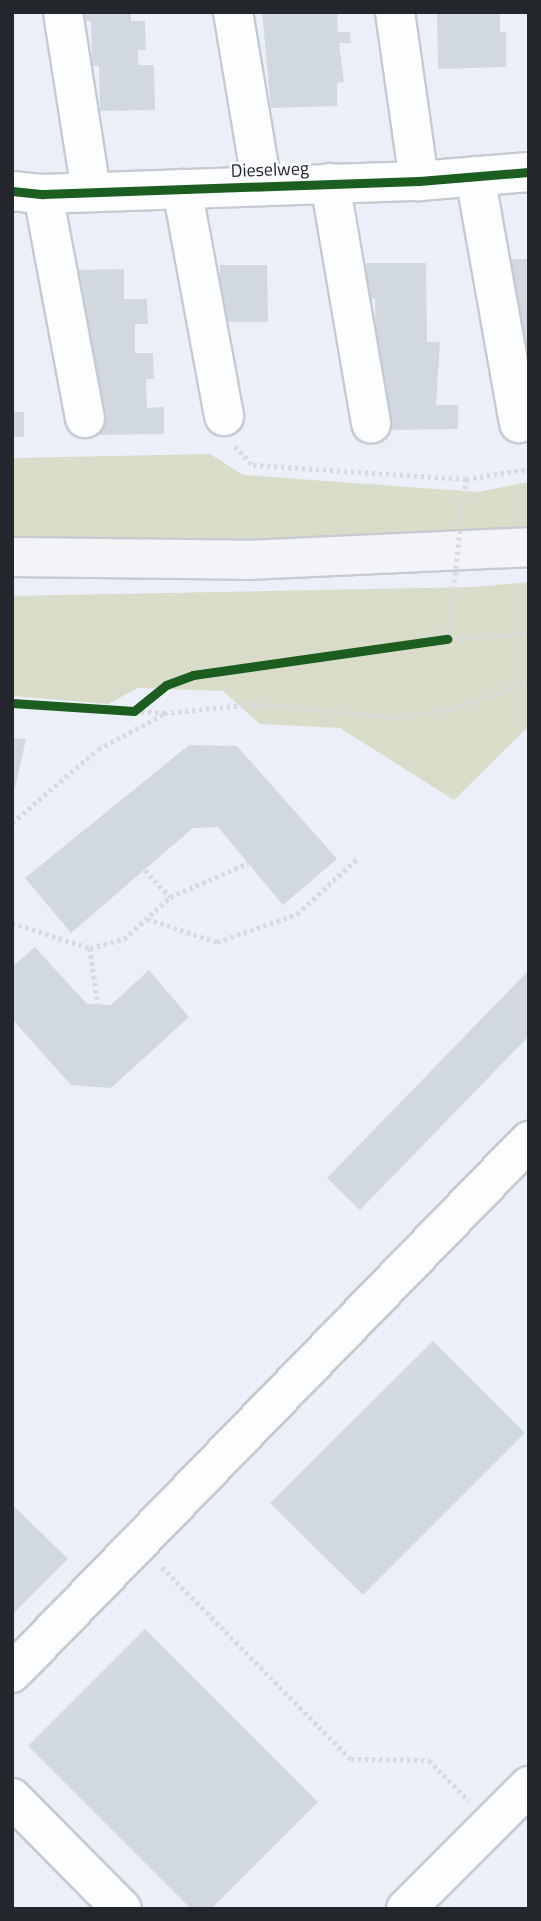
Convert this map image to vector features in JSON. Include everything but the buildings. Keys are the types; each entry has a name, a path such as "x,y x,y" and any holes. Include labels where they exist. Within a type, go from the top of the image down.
{"main road":[{"path":"12,557 247,560 529,547"}],"street":[{"path":"63,12 91,191"},
{"name":"Dieselweg","path":"233,12 262,186"},
{"path":"395,12 419,181"},
{"name":"Dieselweg","path":"85,418 28,192 419,181 529,172"},
{"path":"475,176 519,423"},
{"name":"Dieselweg","path":"330,183 371,424"},
{"path":"183,189 224,416"},
{"path":"12,1673 529,1141"},
{"path":"406,1909 529,1786"},
{"path":"12,1798 122,1909"}],"path":[{"path":"224,416 236,449 253,465 466,479 529,469"},
{"path":"466,479 447,639 529,633"},
{"path":"134,711 164,713 254,704 398,718 450,709 503,692 529,677"},
{"path":"12,823 98,749 164,713"},
{"path":"147,919 217,942 297,914 357,859"},
{"path":"12,923 90,948 124,939 170,897 248,863"},
{"path":"145,870 170,897"},
{"path":"90,948 98,1004"},
{"path":"138,1543 351,1759 429,1760 491,1824"}],"green space":[{"path":"210,454 243,475 478,492 529,482 529,529 480,535 12,541 12,458"},
{"path":"529,582 529,726 454,800 340,728 260,724 223,691 138,688 108,704 12,696 12,596 476,587"}],"cycle path":[{"path":"12,191 43,194 419,181 529,172"},
{"path":"12,703 134,711 166,685 193,675 447,639"}]}
